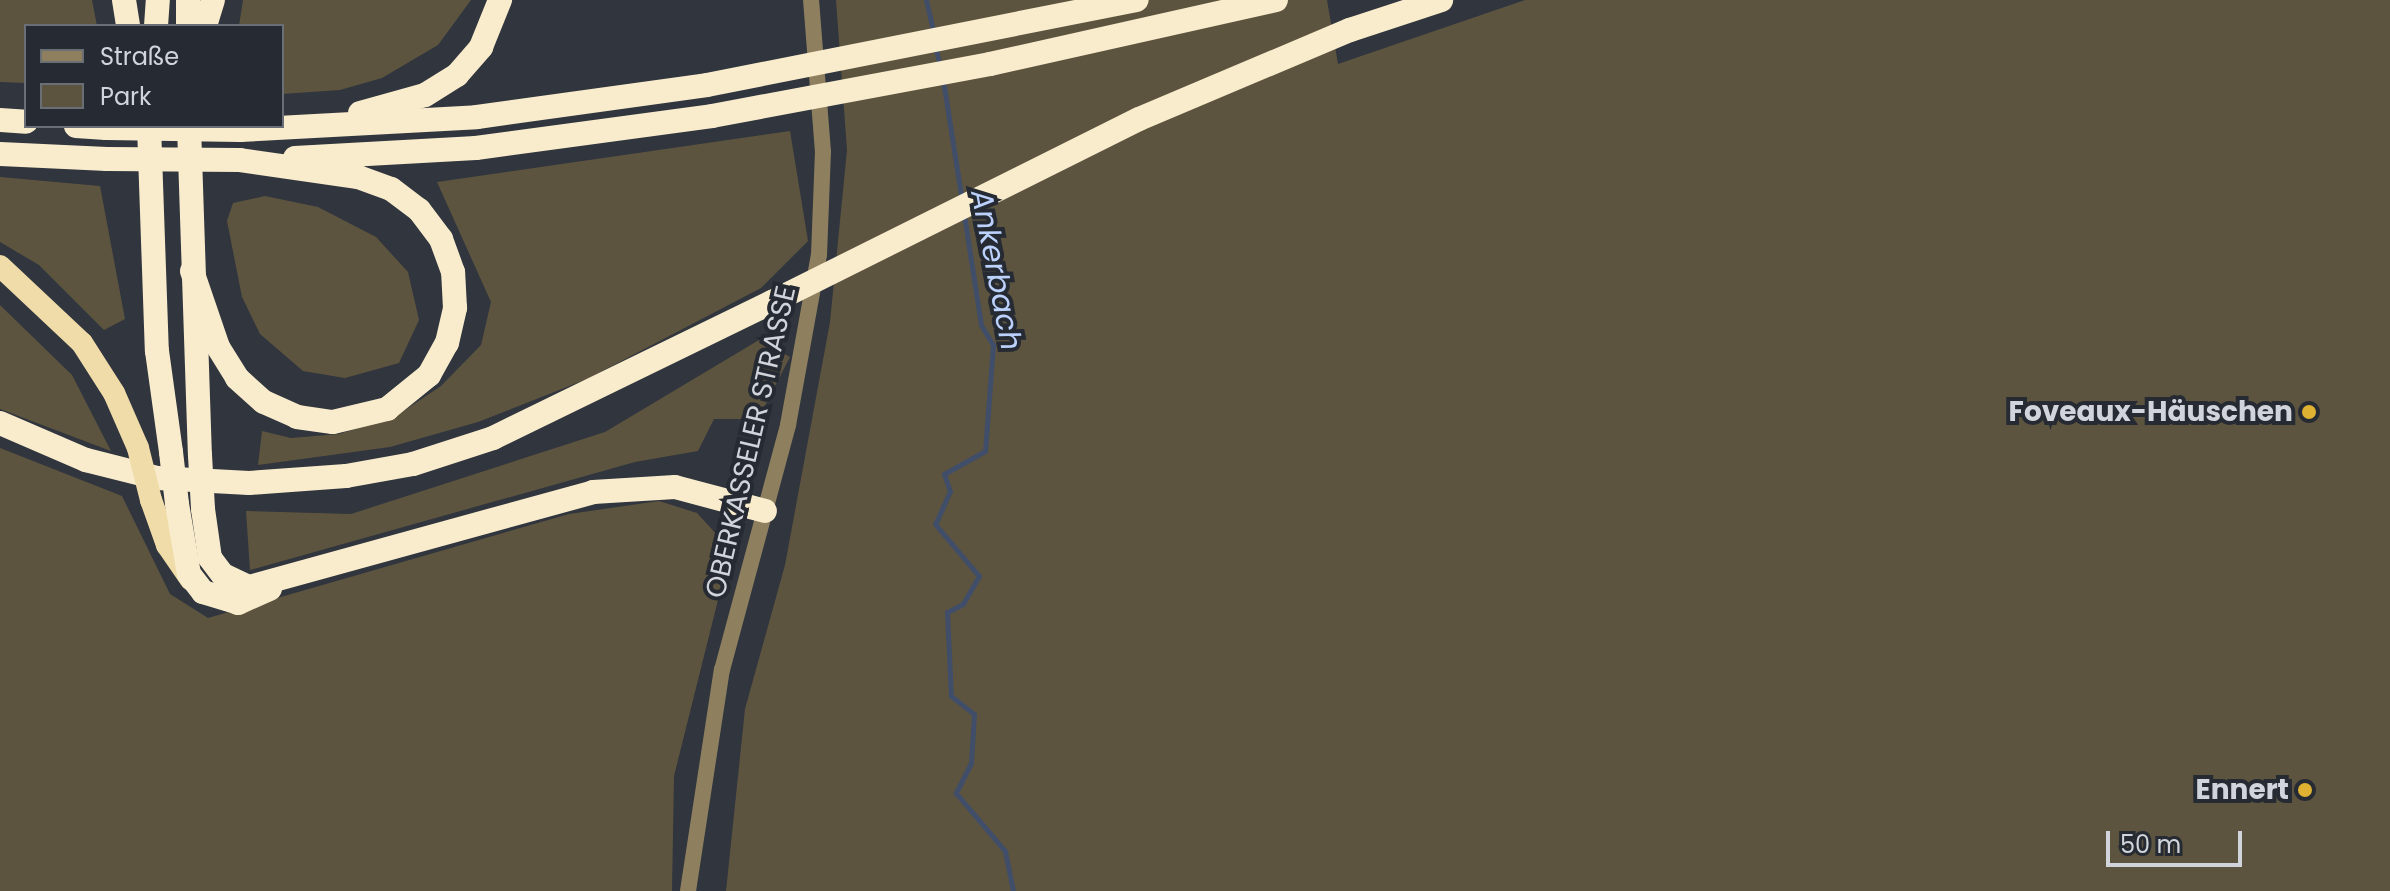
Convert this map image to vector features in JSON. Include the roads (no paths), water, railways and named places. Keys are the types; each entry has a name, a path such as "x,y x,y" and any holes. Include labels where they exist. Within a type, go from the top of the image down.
{"highway":[{"path":"124,0 128,24"},
{"path":"156,24 158,0"},
{"path":"188,0 188,24"},
{"path":"206,24 213,0"},
{"path":"291,129 407,102 442,86 481,47 500,0"},
{"path":"106,128 291,129 477,117 707,85 1137,0"},
{"path":"0,154 240,160 476,148 712,116 990,64 1276,0"},
{"path":"0,423 86,460 157,478 249,483 346,476 413,464 493,438 1139,119 1350,30 1441,0"},
{"path":"0,120 24,122"},
{"path":"189,128 192,271 206,547 223,575 238,583 287,581"},
{"path":"147,132 157,351 186,560 198,587"},
{"path":"192,271 218,347 237,378 264,402 297,417 352,421 387,409 429,375 447,343 455,308 453,272 441,239 419,210 366,179 240,160"},
{"path":"0,266 82,343 114,393 138,448 151,500 173,555 198,587 238,603 287,581 593,492 675,487 765,511"}],"street":[{"name":"OBERKASSELER STRASSE","path":"688,891 709,735 807,339 819,255 823,152 811,0"}],"waterway":[{"name":"Ankerbach","path":"926,0 933,31"},
{"name":"Ankerbach","path":"935,45 940,67"},
{"name":"Ankerbach","path":"943,80 962,201"},
{"name":"Ankerbach","path":"964,215 981,325 993,345 985,451 944,474 950,491 935,524 979,576 963,604 947,612 951,696 974,714 971,763 956,793 1005,851 1013,891"}],"place":[{"name":"Foveaux-Häuschen","path":"2309,412"},
{"name":"Ennert","path":"2305,790"}]}
